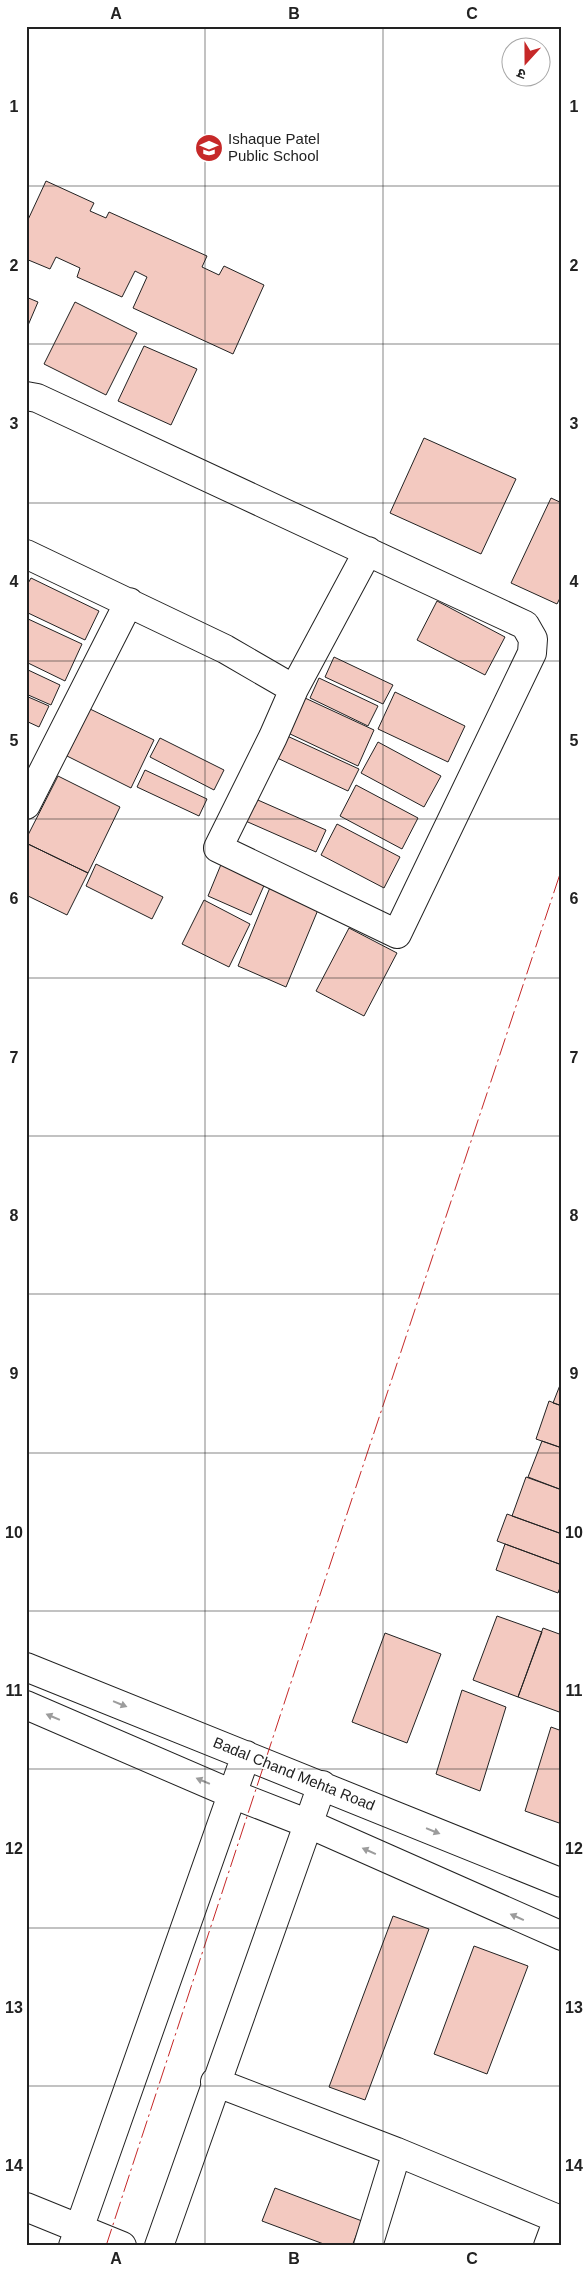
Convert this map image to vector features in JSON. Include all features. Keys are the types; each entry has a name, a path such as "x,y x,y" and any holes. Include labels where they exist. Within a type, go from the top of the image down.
{"street":[{"path":"26,396 37,398 368,551 525,625 533,639 532,653 396,934 218,848 294,690 368,551"},
{"path":"26,554 225,648 294,690"},
{"path":"26,805 129,602"},
{"name":"Badal Chand Mehta Road","path":"26,1667 562,1883"},
{"path":"26,1705 232,1794 309,1824 562,1936"},
{"path":"76,2238 246,1755"},
{"path":"159,2246 215,2082 322,1785"},
{"path":"215,2082 397,2152 560,2220 548,2246"},
{"path":"368,2246 397,2152"},
{"path":"26,2207 76,2238 122,2246"}],"building":[{"path":"46,181 94,203 90,211 106,218 109,212 207,256 202,267 219,275 224,266 264,285 233,354 133,308 147,277 135,271 122,297 77,277 80,268 56,257 50,269 26,259 26,224"},
{"path":"26,297 38,302 26,330"},
{"path":"75,302 137,333 106,395 44,364"},
{"path":"144,346 197,369 171,425 118,401"},
{"path":"424,438 516,479 481,554 390,513"},
{"path":"551,498 562,503 562,594 557,604 511,583"},
{"path":"31,578 99,611 85,640 26,612 26,587"},
{"path":"437,601 505,637 485,675 417,640"},
{"path":"26,618 82,644 65,681 26,662"},
{"path":"334,657 393,685 383,704 325,677"},
{"path":"26,669 60,685 51,705 26,694"},
{"path":"319,678 378,706 368,726 310,698"},
{"path":"395,692 465,726 448,762 378,729"},
{"path":"26,696 49,706 39,727 26,721"},
{"path":"305,698 374,730 358,766 288,733"},
{"path":"88,708 154,740 131,788 65,755"},
{"path":"285,735 359,769 348,791 275,757"},
{"path":"160,738 224,770 214,790 150,757"},
{"path":"378,742 441,776 424,807 361,773"},
{"path":"145,770 207,799 199,816 137,787"},
{"path":"58,776 120,807 88,873 26,843 26,839"},
{"path":"356,785 418,818 402,849 340,816"},
{"path":"251,797 326,830 316,852 241,819"},
{"path":"337,824 400,857 384,888 321,855"},
{"path":"26,843 88,873 67,915 26,895"},
{"path":"222,862 266,881 251,915 208,896"},
{"path":"96,864 163,897 152,919 86,886"},
{"path":"271,885 320,905 286,987 238,966"},
{"path":"204,900 250,924 229,967 182,944"},
{"path":"349,928 397,953 364,1016 316,991"},
{"path":"562,1380 562,1406 553,1403"},
{"path":"549,1401 562,1406 562,1448 536,1439"},
{"path":"542,1441 562,1448 562,1490 528,1477"},
{"path":"526,1477 562,1490 562,1534 512,1516"},
{"path":"507,1514 562,1534 562,1565 497,1541"},
{"path":"505,1544 562,1565 562,1582 558,1593 496,1570"},
{"path":"497,1616 542,1632 518,1697 473,1680"},
{"path":"543,1628 562,1635 562,1713 518,1697"},
{"path":"385,1633 441,1654 407,1743 352,1722"},
{"path":"462,1690 506,1707 480,1791 436,1774"},
{"path":"551,1727 562,1731 562,1824 525,1811"},
{"path":"393,1916 429,1929 365,2100 329,2087"},
{"path":"474,1946 528,1966 487,2074 434,2054"},
{"path":"275,2188 362,2221 352,2246 329,2246 262,2221"}],"power":[{"path":"106,2246 562,868"}],"place":[{"name":"Ishaque Patel Public School","path":"209,148"}]}
